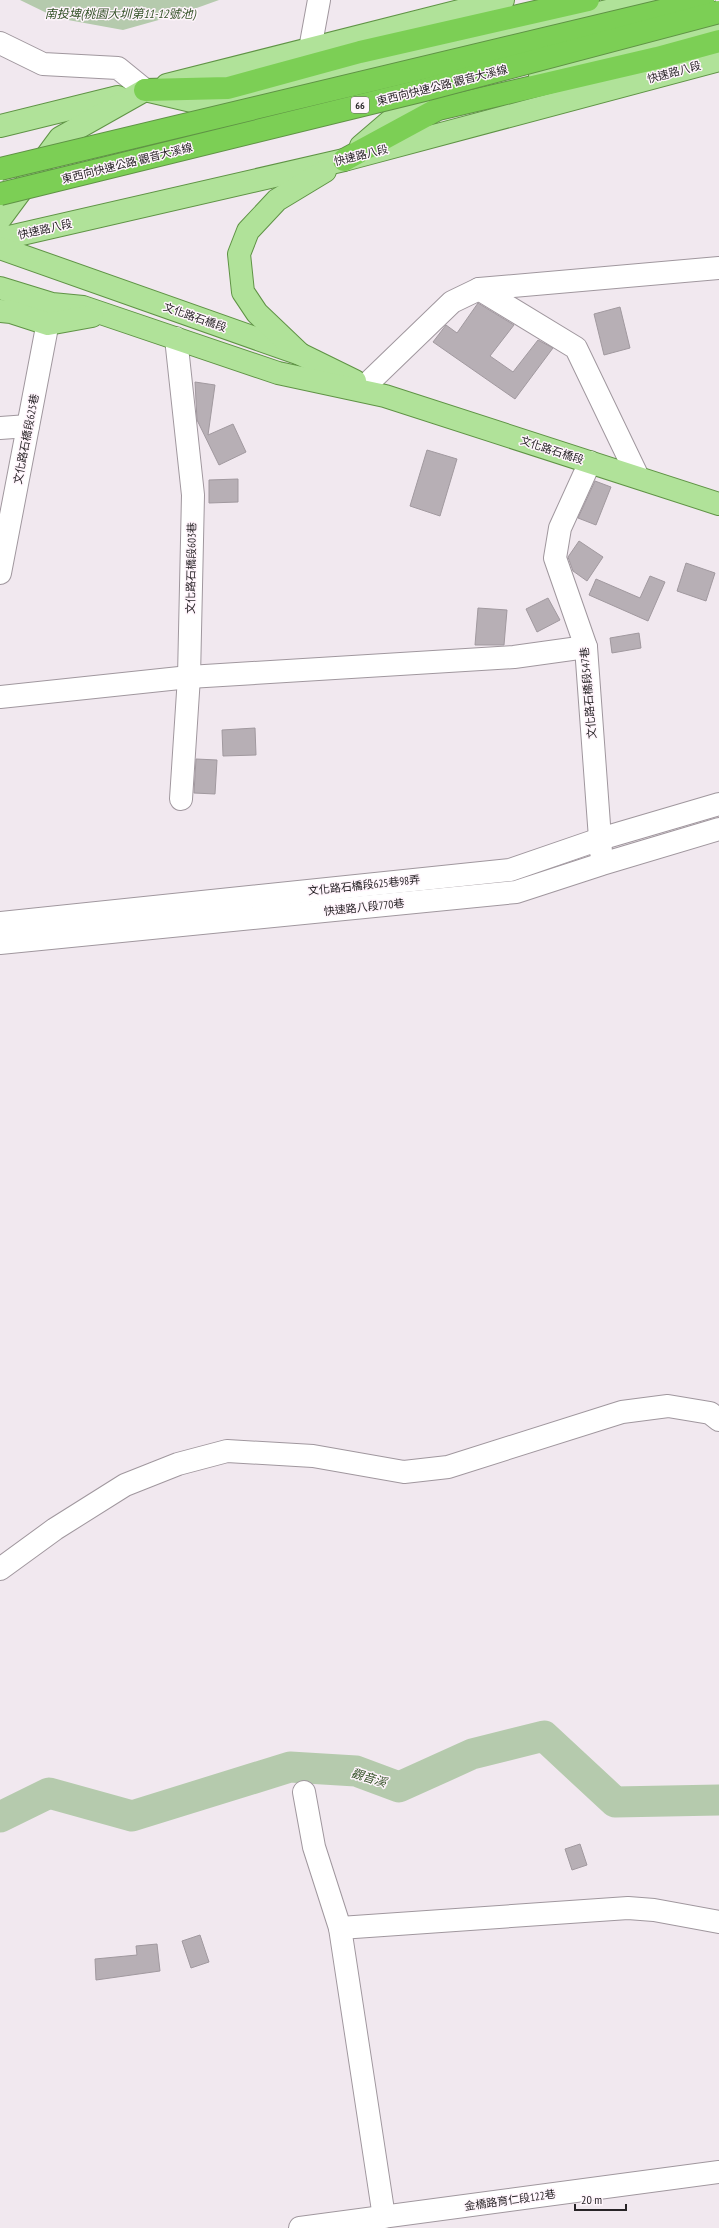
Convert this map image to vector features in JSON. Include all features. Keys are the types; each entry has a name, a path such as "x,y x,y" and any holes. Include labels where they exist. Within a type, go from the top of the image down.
{"highway":[{"path":"145,90 228,88 360,52 588,0"},
{"name":"東西向快速公路 觀音大溪線","path":"0,169 706,0"},
{"name":"東西向快速公路 觀音大溪線","path":"0,194 424,90 719,12"},
{"path":"344,160 438,109 657,58 719,41"}],"main road":[{"path":"0,126 503,0"},
{"path":"0,220 60,138 145,90 213,106 653,0"},
{"path":"300,354 257,313 243,292 239,254 248,231 276,200 344,160 396,116 719,25"},
{"name":"快速路八段","path":"0,239 344,160 719,60"},
{"name":"文化路石橋段","path":"0,248 300,354 385,396"},
{"name":"文化路石橋段","path":"0,288 50,314 84,307 278,373 385,396 719,504"},
{"path":"0,311 50,314"}],"street":[{"path":"310,49 320,0"},
{"path":"0,43 43,64 118,68 145,90"},
{"path":"365,386 452,302 479,290 719,268"},
{"path":"479,290 576,348 638,478"},
{"name":"文化路石橋段625巷","path":"0,573 50,314"},
{"name":"文化路石橋段603巷","path":"176,338 193,495 189,677 181,799"},
{"path":"0,428 28,426"},
{"name":"文化路石橋段547巷","path":"590,462 560,528 555,558 586,647 602,864"},
{"path":"0,697 189,677 514,657 586,647"},
{"name":"文化路石橋段625巷98弄","path":"0,924 510,870 600,839 719,804"},
{"name":"快速路八段770巷","path":"0,943 516,892 602,864 719,829"},
{"path":"0,1569 55,1528 126,1485 178,1464 227,1451 313,1456 404,1472 448,1467 622,1412 668,1406 710,1413 719,1420"},
{"path":"304,1792 314,1847 340,1928 384,2217"},
{"path":"340,1928 628,1908 654,1910 719,1922"},
{"name":"金橋路育仁段122巷","path":"300,2228 719,2172"}],"water":[{"name":"南投埤(桃園大圳第11-12號池)","path":"20,0 219,0 180,14 123,30 57,18"}],"building":[{"path":"478,303 514,325 490,356 513,372 538,340 553,348 515,399 433,342 446,325 457,333"},
{"path":"620,307 630,348 604,355 594,314"},
{"path":"195,382 215,385 208,435 233,424 246,452 219,465 197,420"},
{"path":"427,450 457,459 440,516 410,506"},
{"path":"238,479 238,502 209,503 209,480"},
{"path":"595,481 611,487 596,525 578,518"},
{"path":"579,541 603,557 587,581 573,571 568,557"},
{"path":"686,563 715,573 706,601 677,591"},
{"path":"650,576 665,582 648,621 589,595 596,579 640,598"},
{"path":"548,598 560,620 537,632 526,609"},
{"path":"478,608 507,610 504,645 475,645"},
{"path":"639,633 641,648 612,653 610,638"},
{"path":"255,728 256,755 223,756 222,730"},
{"path":"196,759 217,760 215,794 194,793"},
{"path":"580,1844 587,1865 572,1870 565,1849"},
{"path":"200,1935 209,1962 191,1968 182,1941"},
{"path":"157,1944 160,1971 96,1980 95,1959 137,1955 136,1946"}],"waterway":[{"name":"觀音溪","path":"0,1817 49,1793 132,1816 290,1767 356,1771 399,1787 472,1754 544,1736 615,1802 719,1800"}]}
